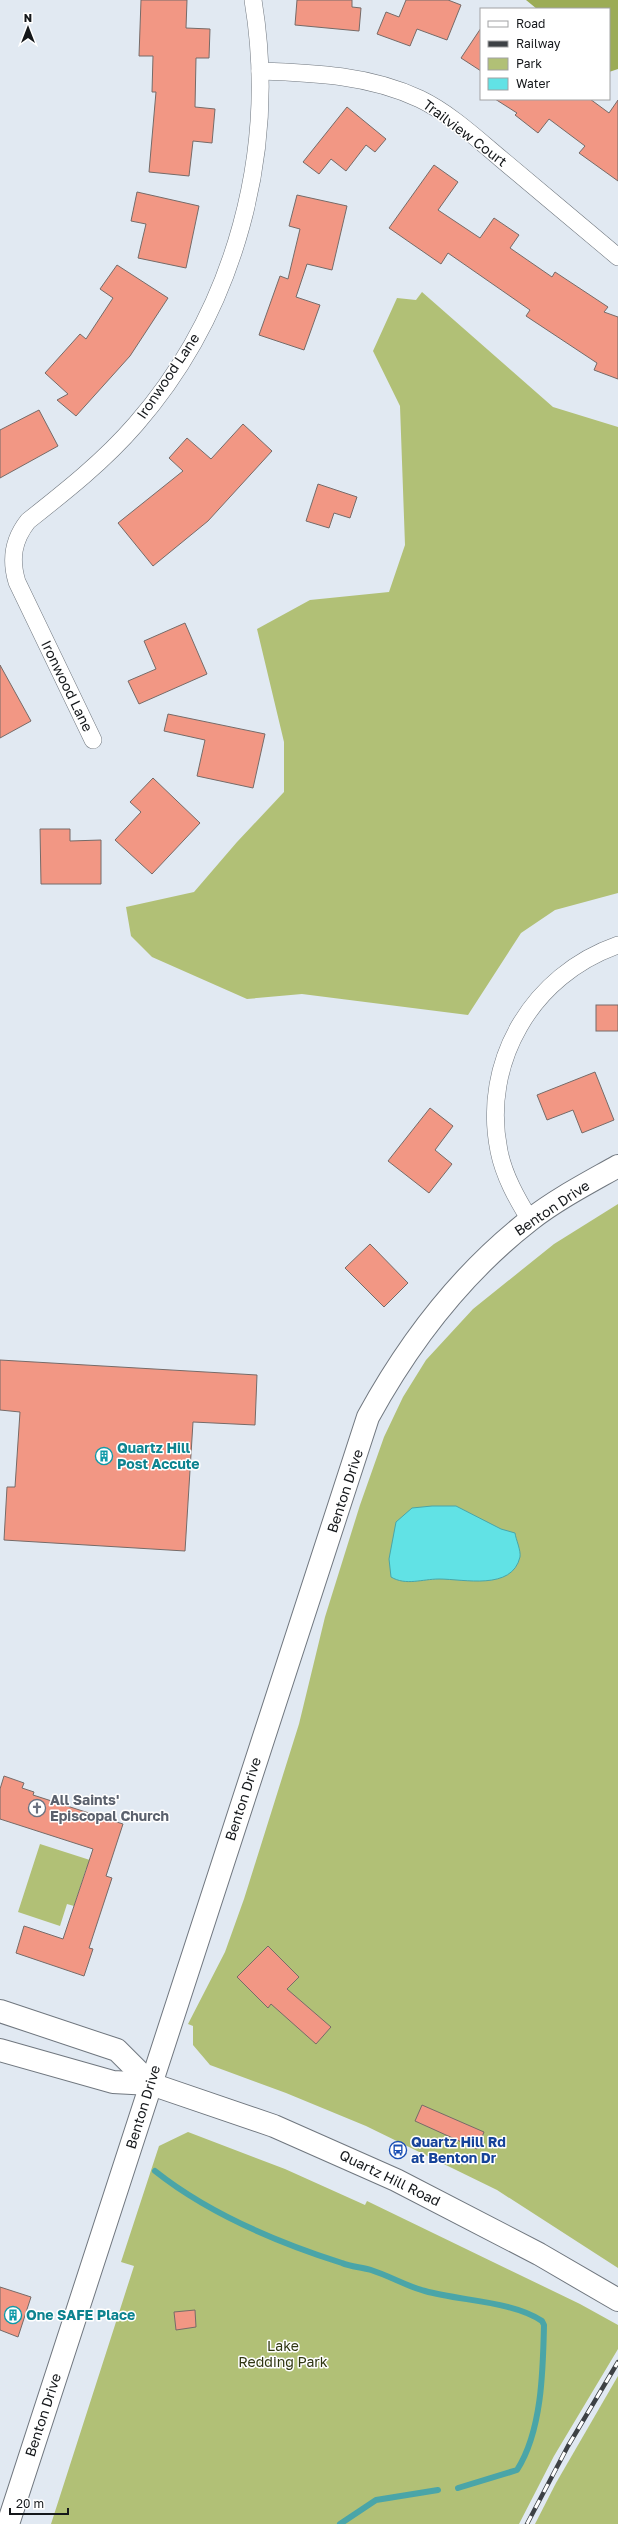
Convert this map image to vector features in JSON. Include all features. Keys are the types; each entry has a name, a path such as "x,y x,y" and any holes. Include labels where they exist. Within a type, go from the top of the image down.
{"street":[{"name":"Ironwood Lane","path":"93,740 17,582 13,564 14,545 21,529 28,521 80,479 136,424 164,387 203,324 223,284 244,218 260,115 260,71 253,0"},
{"name":"Trailview Court","path":"260,71 327,74 358,79 420,99 439,110 471,134 618,257"},
{"path":"530,1220 510,1183 499,1151 496,1103 503,1061 520,1023 546,990 576,965 618,945"},
{"name":"Benton Drive","path":"8,2524 368,1417 389,1379 453,1292 530,1220 561,1199 618,1166"},
{"name":"Quartz Hill Road","path":"0,2011 116,2050 151,2084"},
{"name":"Quartz Hill Road","path":"0,2050 113,2082 151,2084 274,2126 396,2180 539,2254 618,2300"}],"green space":[{"path":"526,0 618,0 618,69 610,72 610,8 536,8"},
{"path":"422,292 553,407 618,427 618,893 555,910 521,933 468,1015 302,994 247,999 152,957 131,936 126,907 194,892 237,842 284,792 284,742 257,629 310,600 389,592 405,545 400,406 373,351 397,298 416,300"},
{"path":"618,1204 618,2268 497,2190 366,2126 286,2093 210,2065 193,2045 193,2026 188,2024 225,1952 244,1899 299,1724 325,1617 360,1505 384,1437 403,1397 426,1360 473,1309 554,1244"},
{"path":"40,1844 93,1861 86,1869 74,1906 67,1904 60,1926 18,1912"},
{"name":"Lake Redding Park","path":"188,2132 285,2169 365,2205 367,2201 580,2304 618,2325 618,2349 554,2456 519,2524 51,2524 134,2266 121,2262 159,2146"},
{"path":"618,2376 618,2524 535,2524 556,2483"}],"water":[{"path":"456,1506 501,1529 515,1533 520,1557 515,1568 507,1575 486,1581 439,1579 408,1582 391,1577 389,1559 396,1522 412,1508"}],"building":[{"path":"141,0 187,0 186,28 210,29 209,58 196,58 195,107 215,109 212,143 193,141 189,176 149,172 156,92 152,92 153,56 139,56"},
{"path":"297,0 352,0 352,7 361,8 359,31 295,25"},
{"path":"406,0 448,0 461,5 447,40 417,29 410,46 377,34 386,12 399,17"},
{"path":"480,30 480,70 461,58"},
{"path":"497,100 591,100 609,113 618,100 618,181 579,153 585,146 549,119 538,133 515,115 517,113"},
{"path":"347,107 386,139 375,152 366,145 346,171 331,159 319,174 303,162"},
{"path":"434,165 458,182 438,210 480,238 494,218 519,235 510,248 552,277 555,272 608,307 604,312 618,317 618,379 594,370 597,363 526,316 530,310 448,253 441,264 389,228"},
{"path":"137,192 199,206 186,268 138,258 146,224 131,221"},
{"path":"297,195 347,206 332,270 307,264 296,297 320,305 304,350 259,335 280,276 288,279 300,229 289,226"},
{"path":"117,265 168,298 130,356 76,416 57,400 68,394 45,373 80,334 86,339 113,298 100,289"},
{"path":"39,410 58,446 0,478 0,430"},
{"path":"243,424 272,451 208,521 153,566 118,523 183,471 169,458 187,438 211,459"},
{"path":"318,484 357,497 350,518 334,513 329,528 306,521"},
{"path":"185,623 207,674 139,704 128,681 156,669 144,641"},
{"path":"0,665 31,721 0,738"},
{"path":"168,714 265,734 253,788 197,776 205,740 164,731"},
{"path":"153,778 200,823 152,874 115,840 141,812 130,802"},
{"path":"40,829 70,829 70,841 101,840 101,884 41,884"},
{"path":"596,1005 618,1005 618,1031 596,1031"},
{"path":"595,1072 614,1120 582,1133 573,1110 547,1120 537,1095"},
{"path":"430,1108 453,1126 435,1150 452,1164 429,1193 388,1161"},
{"path":"370,1244 408,1283 384,1307 345,1268"},
{"name":"Quartz Hill Post Accute","path":"0,1360 257,1375 255,1425 193,1422 185,1551 4,1540 7,1487 15,1487 20,1412 0,1410"},
{"path":"4,1776 24,1783 22,1788 34,1792 33,1795 123,1824 106,1876 112,1878 89,1948 93,1949 84,1976 16,1953 24,1926 63,1939 93,1849 0,1819 0,1789"},
{"path":"268,1946 299,1977 287,1989 331,2027 316,2044 271,2004 268,2008 237,1977"},
{"path":"422,2105 484,2132 477,2149 415,2121"},
{"name":"One SAFE Place","path":"0,2287 31,2297 18,2337 0,2330"},
{"path":"195,2310 196,2327 176,2330 174,2312"}],"waterway":[{"path":"155,2171 198,2201 220,2213 293,2246 345,2264 371,2270 418,2289 501,2305 530,2314 542,2321 544,2325 544,2343 540,2400 532,2437 517,2470 458,2488"},
{"path":"340,2524 376,2500 438,2490"}],"railway":[{"path":"527,2524 568,2446 618,2362"}],"place":[{"name":"Quartz Hill Post Accute","path":"104,1456"},
{"name":"All Saints' Episcopal Church","path":"37,1808"},
{"name":"Quartz Hill Rd at Benton Dr","path":"398,2150"},
{"name":"One SAFE Place","path":"13,2315"}]}
